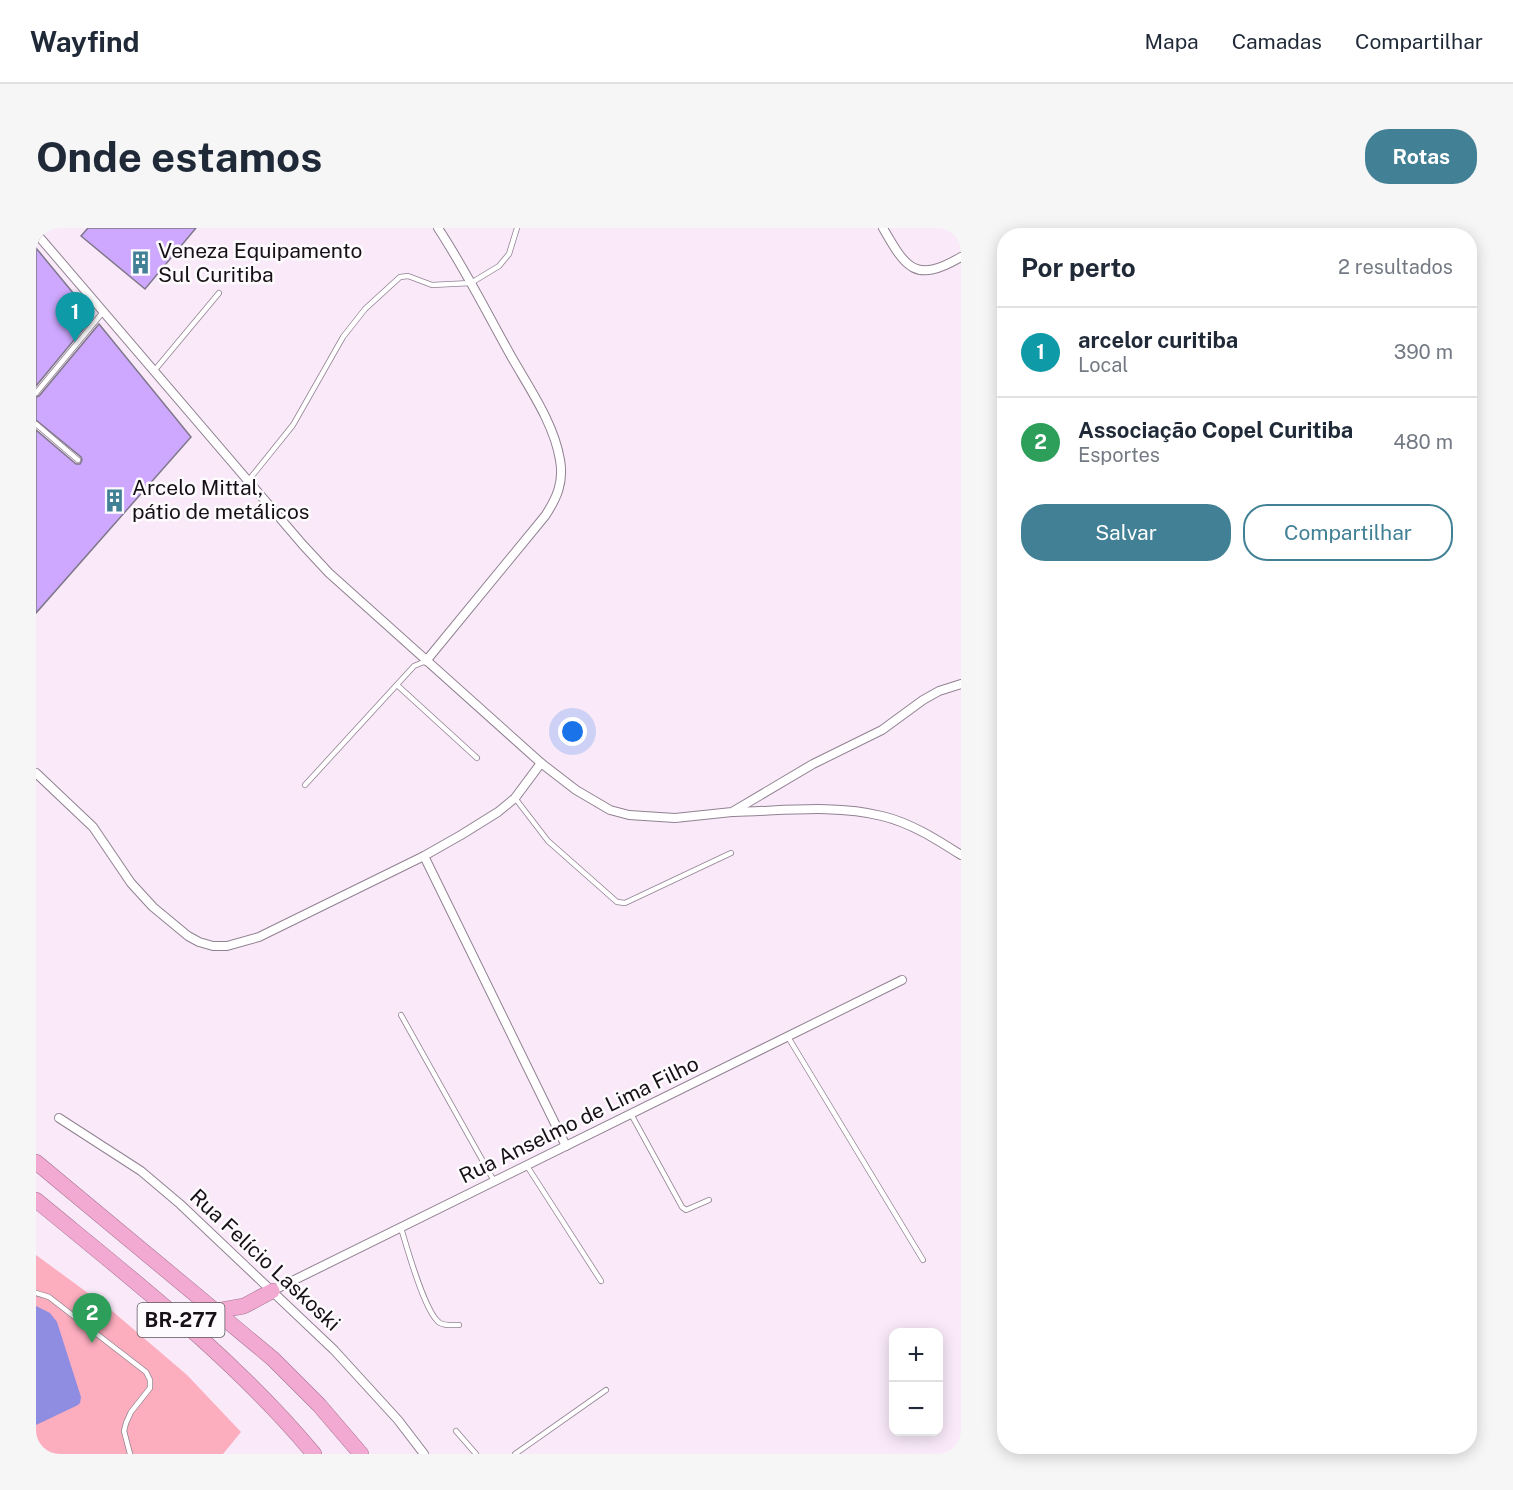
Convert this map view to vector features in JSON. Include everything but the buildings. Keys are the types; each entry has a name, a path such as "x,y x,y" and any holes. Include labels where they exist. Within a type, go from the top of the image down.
{"highway":[{"path":"36,1154 108,1222"},
{"name":"BR-277","path":"36,1162 216,1311 296,1381 362,1454"},
{"name":"BR-277","path":"36,1200 216,1351 256,1390 314,1454"},
{"path":"216,1311 244,1306 272,1291"}],"street":[{"path":"426,661 545,516 560,489 560,460 549,428 471,283 438,228"},
{"path":"883,228 902,258 916,270 939,269 961,257"},
{"path":"36,233 329,573 540,763 576,790 610,810 651,817 675,818 732,812 830,810 867,813 884,816 918,829 961,855"},
{"path":"732,812 813,764 882,730 939,691 961,684"},
{"path":"36,773 93,827 131,883 153,908 199,942 213,946 228,946 259,937 424,856 480,824 515,798 540,763"},
{"path":"424,856 566,1146"},
{"name":"Rua Anselmo de Lima Filho","path":"272,1291 902,980"},
{"name":"Rua Felício Laskoski","path":"59,1118 124,1159 160,1186 315,1331 380,1398 424,1454"}],"lane":[{"path":"248,481 293,425 343,336 365,309 399,277 408,276 432,285 471,283 499,266 509,254 517,228"},
{"path":"154,371 219,293"},
{"path":"36,393 104,312"},
{"path":"36,424 78,460"},
{"path":"305,785 414,666 426,661"},
{"path":"397,685 477,758"},
{"path":"515,798 548,842 617,902 625,903 731,853"},
{"path":"401,1015 495,1181"},
{"path":"788,1037 923,1260"},
{"path":"631,1114 682,1207 690,1209 709,1200"},
{"path":"527,1166 601,1281"},
{"path":"401,1228 424,1296 434,1317 441,1324 459,1325"},
{"path":"36,1293 49,1297 146,1372 150,1380 150,1388 131,1412 124,1431 130,1454"},
{"path":"515,1454 606,1390"},
{"path":"456,1431 476,1454"}],"shaded area":[{"path":"36,1255 111,1310 187,1375 241,1432 223,1454 36,1454"},
{"path":"36,1306 50,1313 57,1322 81,1397 78,1405 36,1425"}],"place":[{"name":"Veneza Equipamento Sul Curitiba","path":"140,263"},
{"name":"arcelor curitiba","path":"75,342"},
{"name":"Arcelo Mittal, pátio de metálicos","path":"114,500"},
{"name":"Associação Copel Curitiba","path":"92,1343"}]}
